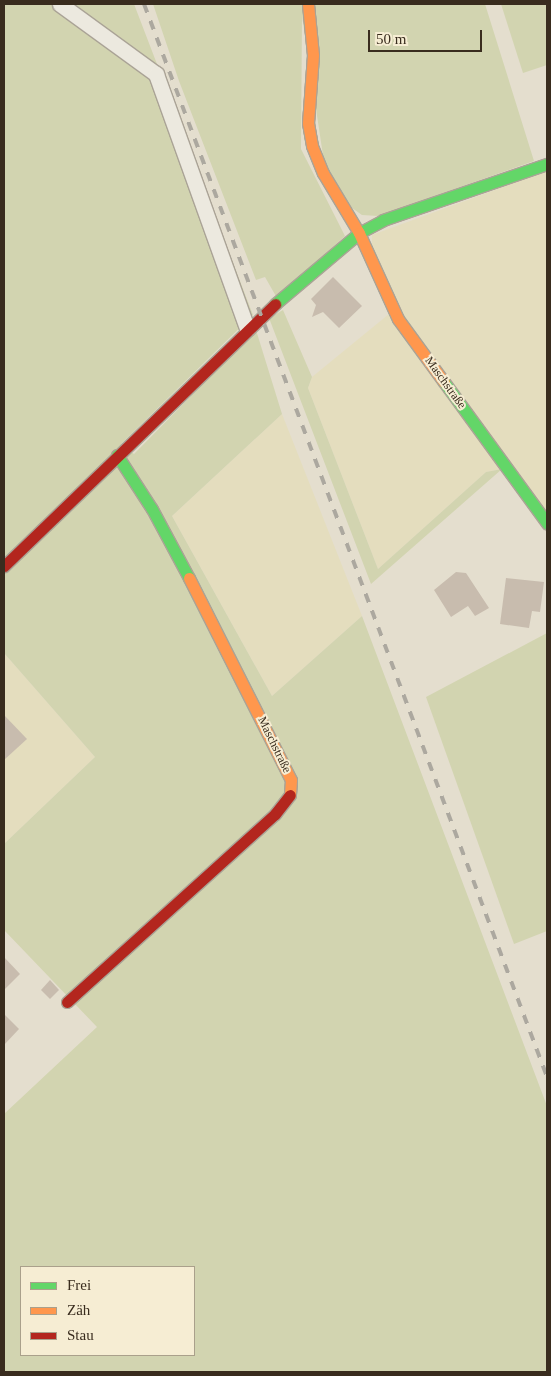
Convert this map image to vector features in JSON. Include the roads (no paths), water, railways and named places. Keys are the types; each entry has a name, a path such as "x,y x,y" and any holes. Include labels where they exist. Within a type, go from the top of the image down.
{"street":[{"path":"60,4 156,74 248,328"},
{"name":"Maschstraße","path":"308,4 313,55 308,123 312,146 323,173 359,233 398,319 547,523"},
{"path":"4,566 248,328 359,233 384,220 547,164"},
{"name":"Maschstraße","path":"67,1002 275,814 291,794 291,780 205,606 152,509 117,455"}],"railway":[{"path":"144,4 547,1077"}]}
